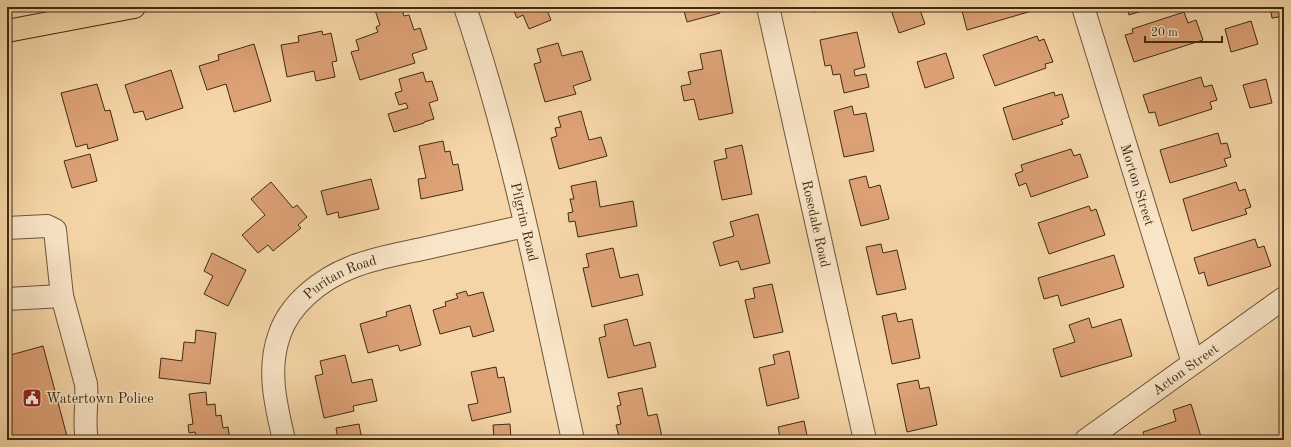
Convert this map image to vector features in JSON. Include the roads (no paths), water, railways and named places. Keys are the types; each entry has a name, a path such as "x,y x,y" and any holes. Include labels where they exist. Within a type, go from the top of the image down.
{"main road":[{"path":"7,31 134,7"}],"street":[{"name":"Pilgrim Road","path":"465,7 493,96 509,157 574,440"},
{"name":"Rosedale Road","path":"768,7 865,440"},
{"name":"Morton Street","path":"1083,7 1193,363"},
{"path":"7,228 47,226 55,230 62,296 86,384 87,396 85,426 87,440"},
{"name":"Puritan Road","path":"284,440 275,399 273,380 274,357 279,335 291,311 309,293 330,277 352,267 377,259 526,226"},
{"path":"7,299 62,296"},
{"name":"Acton Street","path":"1086,440 1284,298"}],"place":[{"name":"Watertown Police","path":"32,398"}]}
